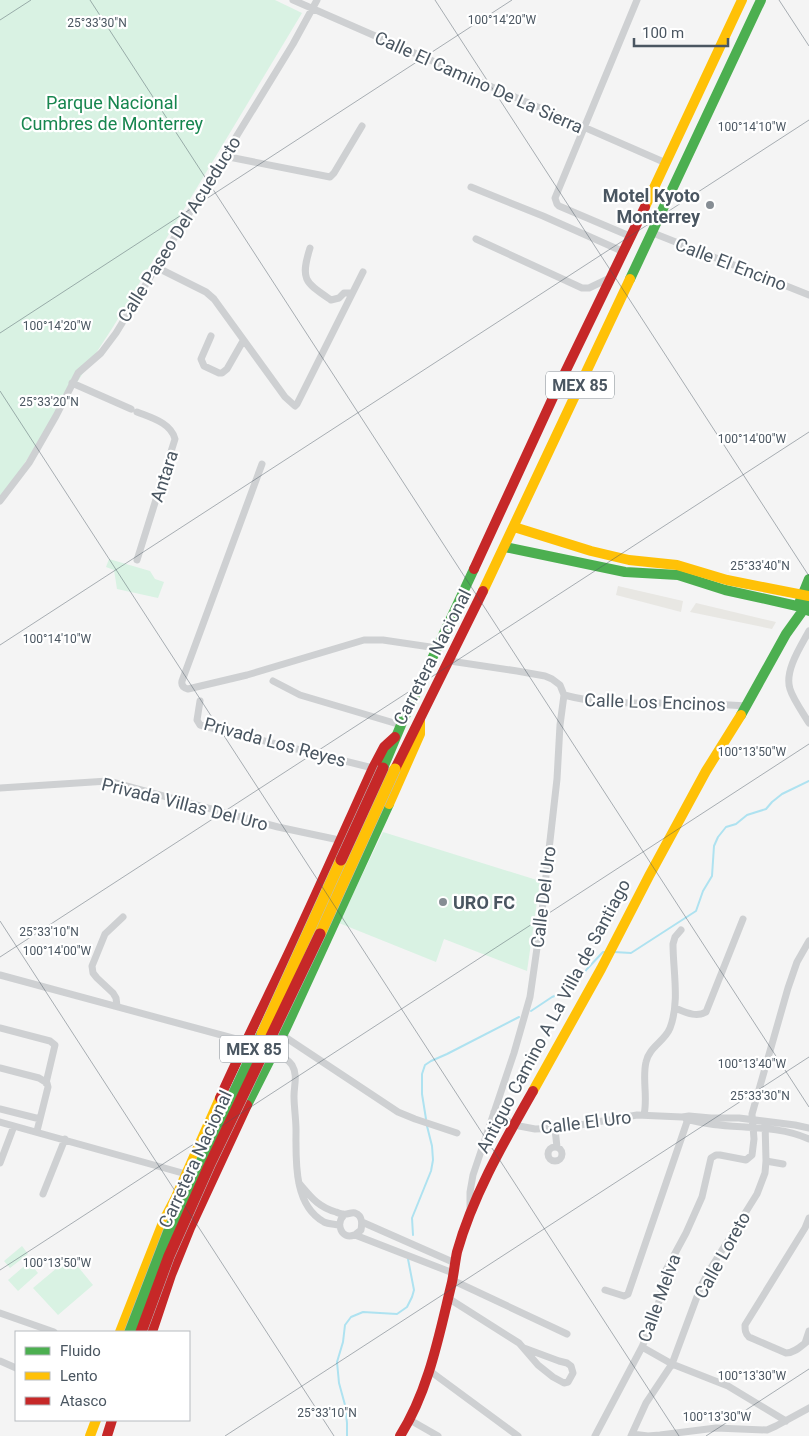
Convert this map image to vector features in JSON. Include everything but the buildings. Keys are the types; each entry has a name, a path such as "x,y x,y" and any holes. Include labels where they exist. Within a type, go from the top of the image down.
{"main road":[{"name":"Carretera Nacional","path":"130,1331 170,1228 277,1002 378,768 396,737 556,391 632,236 742,0"},
{"name":"Carretera Nacional","path":"141,1331 169,1256 209,1166 316,942 395,769 506,547 762,0"},
{"path":"514,527 591,551 629,560 677,565 805,603"},
{"path":"506,547 624,572 678,575 725,590 805,603"},
{"path":"587,565 591,551"},
{"name":"Antiguo Camino A La Villa de Santiago","path":"400,1436 410,1420 430,1371 459,1246 481,1190 514,1125 610,952 694,793 747,706 786,634 788,621 805,603 809,578"},
{"name":"MEX 85","path":"152,1331 171,1275 190,1228 258,1082 284,1031 417,743 420,734 420,719"},
{"name":"MEX 85","path":"120,1331 156,1237 340,840 378,768"},
{"name":"MEX 85","path":"258,1016 264,1025 269,1028 284,1031"},
{"name":"MEX 85","path":"233,1069 242,1063 253,1066 259,1076 258,1082"},
{"path":"90,1436 96,1421"}],"street":[{"name":"Calle El Camino De La Sierra","path":"293,0 666,163"},
{"name":"Calle Paseo Del Acueducto","path":"0,501 29,463 78,372 97,357 107,346 293,44 317,0"},
{"path":"632,236 559,206 555,201 556,194 637,0"},
{"path":"224,156 330,177 362,126"},
{"path":"471,187 624,252"},
{"name":"Calle El Encino","path":"652,233 809,295"},
{"path":"476,239 582,288 587,289 612,277"},
{"path":"310,248 304,266 307,280 311,286 331,300 336,300 344,293 352,294"},
{"path":"156,268 206,292 214,299 285,397 295,406 363,272"},
{"path":"211,336 201,359 204,366 218,373 222,373 227,369 243,341"},
{"name":"Antara","path":"72,383 166,425 176,439 137,560"},
{"path":"262,464 182,681 181,684 184,688 188,689 247,675 364,640 383,640 437,648"},
{"path":"809,631 796,654 789,677 790,689 809,723"},
{"path":"450,661 517,670 545,676 560,685 564,695"},
{"path":"273,681 300,695 401,725"},
{"name":"Calle Los Encinos","path":"564,695 590,701 623,704 689,703 747,706"},
{"name":"Calle Del Uro","path":"470,1215 470,1192 473,1175 514,1053 530,997 557,779 564,695"},
{"name":"Privada Los Reyes","path":"200,701 197,720 200,725 378,768"},
{"name":"Privada Villas Del Uro","path":"0,788 108,780 278,827 340,840"},
{"path":"117,1006 113,993 96,978 92,966 105,934 122,917"},
{"path":"675,1008 694,1014 706,1012 743,919"},
{"path":"641,1115 646,1095 646,1061 652,1049 666,1036 670,1029 675,1008 673,944 675,937 681,930"},
{"path":"766,1142 754,1139 752,1114 785,997 797,962 809,941"},
{"path":"0,975 247,1042"},
{"path":"0,1028 50,1041 55,1045 46,1082 48,1087 37,1132"},
{"path":"284,1031 398,1112 457,1133"},
{"name":"MEX 85","path":"247,1042 274,1052"},
{"path":"274,1052 287,1059 296,1075 294,1094 296,1159 303,1197 312,1211 325,1222 339,1226"},
{"path":"0,1068 39,1078 46,1082"},
{"path":"0,1109 40,1119"},
{"name":"Calle El Uro","path":"494,1112 514,1125 534,1130 555,1129 641,1115 686,1117 753,1124 792,1132 809,1139"},
{"path":"605,1290 624,1296 628,1294 686,1117"},
{"path":"0,1122 186,1174"},
{"name":"Calle El Uro","path":"765,1126 795,1125 809,1128"},
{"path":"0,1164 14,1126"},
{"name":"Calle Loreto","path":"632,1435 646,1404 672,1364 702,1286 714,1263 757,1194 765,1173 765,1126"},
{"path":"555,1129 557,1147"},
{"name":"Calle Melva","path":"595,1436 642,1347 656,1310 666,1270 702,1197 710,1160 713,1156 720,1156 746,1160 752,1155 754,1139"},
{"path":"43,1194 65,1140"},
{"path":"766,1161 783,1164"},
{"path":"299,1183 318,1204 326,1209 344,1214 355,1213 362,1222 567,1334"},
{"path":"344,1214 339,1221 339,1226 342,1232 348,1236 355,1236 454,1272"},
{"path":"809,1218 745,1325 746,1334 755,1340 790,1353 807,1342 809,1331"},
{"path":"355,1236 361,1230 362,1222"},
{"path":"448,1298 499,1329 524,1348 546,1372 564,1383 568,1382 573,1373 571,1366 524,1348"},
{"path":"0,1313 51,1331"},
{"path":"642,1347 672,1364 728,1386 786,1421"},
{"path":"0,1361 15,1368"},
{"path":"430,1371 518,1436"},
{"path":"632,1435 660,1435 716,1428 767,1430 809,1408"},
{"path":"410,1420 438,1436"}],"shaded area":[{"path":"618,586 683,601 681,612 616,595"},
{"path":"696,603 776,622 772,629 690,612"}],"green space":[{"name":"Parque Nacional Cumbres de Monterrey","path":"0,0 275,0 302,13 113,327 0,501"},
{"path":"109,559 150,571 155,579 164,582 158,598 117,589 114,570 106,567"},
{"name":"URO FC","path":"383,832 540,881 527,971 444,939 436,962 339,923"},
{"path":"22,1246 28,1254 10,1268 4,1261"},
{"path":"70,1257 93,1285 58,1315 33,1288"},
{"path":"29,1262 38,1273 18,1291 8,1280"}],"waterway":[{"path":"614,952 631,953 696,911 703,891 712,876 714,846 726,827 736,824 747,815 766,809 782,794 809,781"},
{"path":"531,1011 552,997 572,989 603,952 607,952"},
{"path":"426,1119 422,1094 422,1074 425,1065 519,1017"},
{"path":"413,1235 412,1218 431,1171 433,1160 427,1126"},
{"path":"347,1436 345,1405 339,1383 337,1362 343,1342 345,1325 351,1317 363,1312 397,1314 407,1307 414,1290 408,1259"}],"traffic: fast":[{"path":"630,279 761,0"},
{"path":"505,547 625,572 678,575 725,590 797,606 809,611"},
{"path":"383,768 401,725 474,569"},
{"path":"800,601 809,579"},
{"path":"741,715 786,634 809,602"},
{"path":"247,1105 286,1028 389,804"},
{"path":"130,1331 170,1228 262,1034"}],"traffic: slow":[{"path":"645,207 742,0"},
{"path":"483,591 630,279"},
{"path":"514,527 591,551 629,560 677,565 727,580 809,596"},
{"path":"533,1091 601,969 706,771 741,715"},
{"path":"389,804 420,734 420,721"},
{"path":"320,934 395,769"},
{"path":"262,1034 341,860"},
{"path":"120,1331 164,1220 220,1098"},
{"path":"90,1436 96,1421"}],"traffic: jam":[{"path":"474,569 556,391 645,207"},
{"path":"395,769 483,591"},
{"path":"220,1098 373,768 384,747 395,737"},
{"path":"341,860 383,768"},
{"path":"141,1331 169,1256 209,1166 320,934"},
{"path":"400,1436 419,1400 426,1381 452,1282 457,1252 480,1189 533,1091"},
{"path":"152,1331 171,1275 190,1228 247,1105"},
{"path":"107,1436 112,1421"}],"place":[{"name":"Motel Kyoto Monterrey","path":"710,205"},
{"name":"URO FC","path":"443,902"}]}
